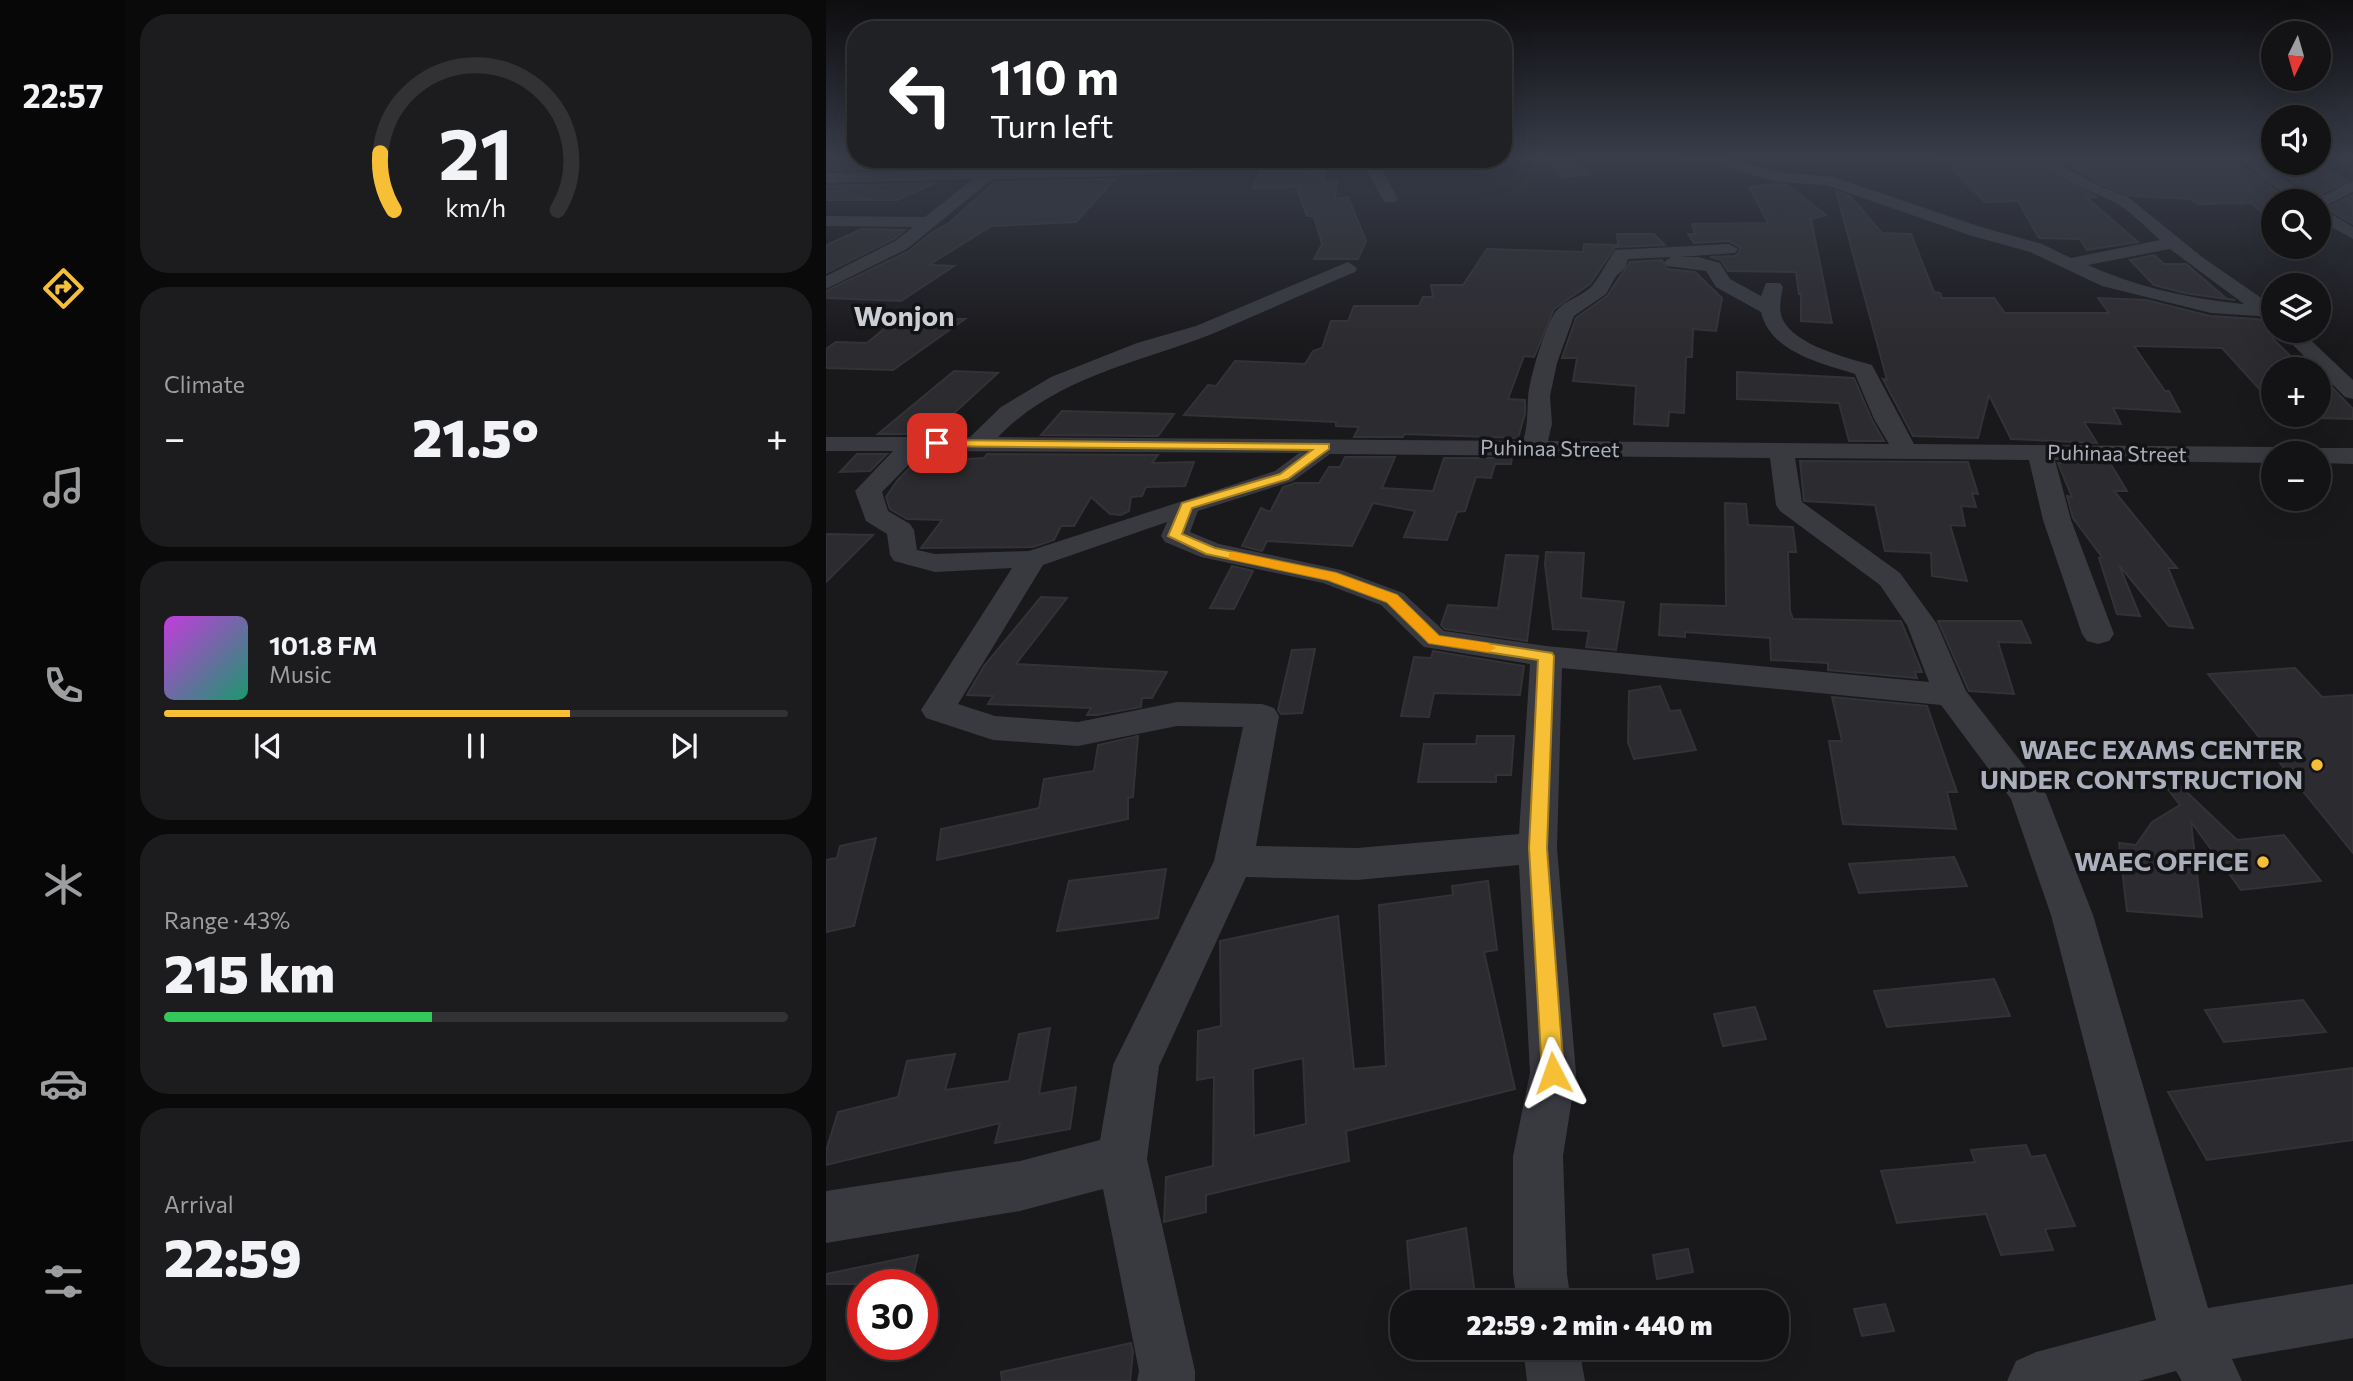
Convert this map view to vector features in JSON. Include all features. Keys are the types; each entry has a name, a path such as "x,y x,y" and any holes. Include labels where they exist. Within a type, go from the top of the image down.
{"street":[{"path":"826,283 901,245 935,219"},
{"path":"1944,219 2036,247 2109,282 2211,307 2261,313"},
{"path":"2145,219 2173,243 2261,306"},
{"path":"2331,220 2353,234"},
{"path":"826,221 932,222"},
{"path":"2067,264 2173,243"},
{"path":"1616,268 1621,254 1729,249"},
{"path":"1532,449 1540,424 1539,396 1546,363 1565,313 1599,290 1608,273 1616,268 1651,263 1698,263 1713,267 1723,283 1770,309"},
{"path":"978,443 1009,412 1059,382 1145,348 1203,330 1348,268"},
{"path":"1773,287 1769,298 1771,321 1785,339 1815,354 1864,370 1886,419 1906,452"},
{"path":"2302,343 2316,357"},
{"path":"2331,370 2353,364"},
{"path":"2331,371 2353,392"},
{"path":"916,443 868,491 876,515 900,530 904,555 935,564 1032,559 1284,476 1325,446"},
{"name":"Puhinaa Street","path":"826,444 978,443 2261,456"},
{"path":"1781,450 1789,505 1890,579 1922,624 1951,695 2028,794 2072,915 2201,1360"},
{"path":"2040,453 2057,520 2098,634"},
{"path":"2331,456 2353,456"},
{"path":"1187,506 1175,536 1211,551 1331,576 1392,598 1435,640 1546,656 1951,695"},
{"path":"1032,559 938,710 993,728 1078,734 1177,714 1262,716 1234,861 1136,1065 1122,1159 1167,1371 1166,1381"},
{"path":"1543,1290 1538,1156 1553,1073 1538,848 1546,656"},
{"path":"1234,861 1357,864 1538,848"},
{"path":"826,1217 1020,1186 1122,1159"},
{"path":"2036,1381 2201,1360 2353,1311"},
{"path":"1553,1360 1556,1381"}],"building":[{"path":"953,219 1078,219 1076,222 991,226 929,265 954,266 901,301 826,298 826,291 909,251 931,233"},
{"path":"1315,219 1357,219 1366,241 1358,259 1314,259 1322,244"},
{"path":"1766,219 1811,219 1832,323 1801,321 1801,294 1796,272 1728,271 1721,260 1710,257 1735,256 1740,251 1739,247 1729,241 1694,243 1688,234 1695,234 1692,224 1768,223"},
{"path":"1844,219 1870,219 1882,233 1911,234 1934,292 1940,293 1942,298 1994,298 2005,313 2109,313 2098,298 2146,300 2210,316 2261,320 2261,343 2277,343 2292,357 2261,357 2261,391 2222,348 2134,346 2165,391 2169,391 2180,412 2113,408 2121,424 2084,422 2097,443 2011,439 1989,395 1978,438 1913,436 1883,379 1887,380"},
{"path":"2028,219 2112,219 2138,242 2087,250 2080,239 2039,238"},
{"path":"862,229 905,230 894,239 826,273 826,245"},
{"path":"1617,234 1654,234 1665,245 1615,247 1590,284 1554,309 1534,357 1524,356 1508,399 1525,400 1525,414 1518,438 1404,434 1403,437 1354,437 1359,427 1336,426 1336,422 1184,415 1208,385 1216,386 1235,361 1305,364 1313,351 1322,348 1331,321 1348,321 1354,306 1419,306 1423,297 1433,297 1431,285 1463,285 1487,249 1583,252 1584,244 1618,245"},
{"path":"2154,255 2164,264 2186,264 2227,299 2154,285 2130,260"},
{"path":"1662,260 1667,269 1695,272 1722,298 1716,331 1693,329 1692,357 1686,357 1684,413 1669,412 1668,426 1634,424 1636,386 1573,381 1577,358 1562,358 1576,318 1607,296 1630,262"},
{"path":"896,319 965,319 893,370 826,368 826,349 836,342 867,343"},
{"path":"954,371 998,373 931,434 878,434"},
{"path":"1737,372 1854,378 1884,441 1849,441 1839,403 1737,399"},
{"path":"2331,386 2353,409 2353,419 2331,418"},
{"path":"1062,411 1174,414 1158,436 1041,435"},
{"path":"857,454 887,454 870,471 840,472"},
{"path":"987,454 1158,455 1152,463 1194,462 1185,486 1146,487 1142,496 1131,497 1129,511 1121,515 1110,514 1091,497 1074,526 1061,526 1054,540 1033,547 921,548 942,520 907,519 890,509 886,497 897,481 915,462 984,458"},
{"path":"1345,457 1395,457 1382,488 1433,491 1444,458 1512,458 1511,464 1495,464 1491,478 1476,477 1465,511 1457,512 1447,540 1404,537 1415,511 1373,503 1352,546 1267,541 1262,551 1242,546 1261,508 1270,512 1283,487 1295,483 1319,483 1329,467 1340,467"},
{"path":"1800,461 1968,462 1978,494 1972,493 1976,507 1961,506 1965,526 1950,525 1967,581 1932,576 1931,553 1885,551 1875,505 1804,501"},
{"path":"2058,463 2110,463 2127,491 2114,491 2177,568 2168,568 2193,628 2169,626 2119,565 2140,616 2117,614 2099,558 2102,557 2073,518 2067,496 2072,497"},
{"path":"1725,503 1746,504 1748,525 1793,527 1796,552 1788,552 1790,611 1793,619 1901,621 1922,672 1915,672 1917,678 1828,670 1828,663 1771,660 1770,638 1685,632 1685,637 1659,635 1661,604 1726,606"},
{"path":"826,534 873,535 826,582"},
{"path":"1546,552 1584,553 1581,598 1624,602 1616,650 1586,647 1589,631 1553,629 1545,565"},
{"path":"1506,555 1538,556 1527,641 1445,629 1441,625 1448,605 1498,608"},
{"path":"1232,566 1253,571 1234,609 1210,608"},
{"path":"1041,597 1067,598 1016,664 1167,672 1152,698 1142,698 1141,707 1087,715 1091,708 988,704 993,696 967,695 984,666"},
{"path":"1938,621 2021,621 2031,643 1998,642 2014,694 1969,691"},
{"path":"1315,649 1302,713 1281,714 1278,710 1292,650"},
{"path":"1433,651 1524,666 1520,695 1434,693 1429,717 1401,716 1414,657 1431,658"},
{"name":"WAEC EXAMS CENTER UNDER CONTSTRUCTION","path":"2295,668 2322,697 2353,695 2353,853 2208,674"},
{"path":"1660,686 1670,711 1680,710 1696,750 1634,759 1628,742 1629,691"},
{"path":"1832,697 1927,706 1957,792 1947,792 1956,829 1843,824 1829,741 1842,741"},
{"path":"1138,736 1133,797 1128,798 1128,819 937,860 941,829 1039,808 1044,779 1094,771 1098,745"},
{"path":"1477,736 1514,736 1511,775 1496,775 1496,782 1418,782 1424,744 1476,744"},
{"path":"2175,781 2237,840 2284,835 2321,881 2241,890 2191,822 2202,917 2127,911 2119,843 2136,845 2152,822 2180,805 2167,788"},
{"path":"876,838 854,926 826,932 826,860 837,858 840,846"},
{"path":"1954,857 1967,886 1859,893 1849,864"},
{"path":"1166,869 1158,918 1057,931 1069,881"},
{"path":"1488,881 1497,950 1484,952 1515,1089 1346,1131 1349,1161 1206,1195 1206,1212 1164,1222 1166,1177 1213,1166 1214,1077 1197,1080 1198,1031 1221,1026 1220,941 1338,916 1354,1069 1386,1066 1379,905 1453,895 1452,886","holes":["1303,1058 1306,1124 1254,1136 1253,1069"]},
{"path":"1994,979 2010,1016 1887,1027 1874,991"},
{"path":"2303,1000 2326,1032 2224,1042 2205,1010"},
{"path":"1755,1007 1766,1039 1723,1046 1714,1014"},
{"path":"1050,1028 1039,1094 1076,1087 1070,1129 995,1143 1000,1123 826,1165 826,1151 838,1112 898,1097 907,1061 955,1054 945,1090 1009,1081 1019,1034"},
{"path":"2353,1068 2353,1140 2207,1160 2168,1092"},
{"path":"2026,1145 2031,1157 2045,1155 2075,1226 2045,1229 2053,1250 2001,1255 1986,1214 1897,1223 1881,1171 1975,1162 1971,1150"},
{"path":"1466,1228 1474,1290 1411,1290 1407,1241"},
{"path":"1688,1249 1693,1272 1657,1279 1653,1255"},
{"path":"918,1255 915,1269 850,1269"},
{"path":"847,1270 847,1284 826,1284 826,1274"},
{"path":"1885,1304 1894,1331 1862,1336 1854,1309"},
{"path":"1131,1343 1133,1352 1130,1381 1002,1381 1001,1372"}],"slow traffic":[{"path":"1234,556 1331,576 1392,598 1435,640 1488,648"}],"place":[{"name":"WAEC EXAMS CENTER UNDER CONTSTRUCTION","path":"2317,765"},
{"name":"WAEC OFFICE","path":"2263,862"}],"district":[{"name":"Wonjon","path":"904,316"}],"route":[{"path":"937,443 1325,446 1284,476 1187,506 1175,536 1211,551 1331,576 1392,598 1435,640 1546,656 1538,848 1553,1073"}]}
